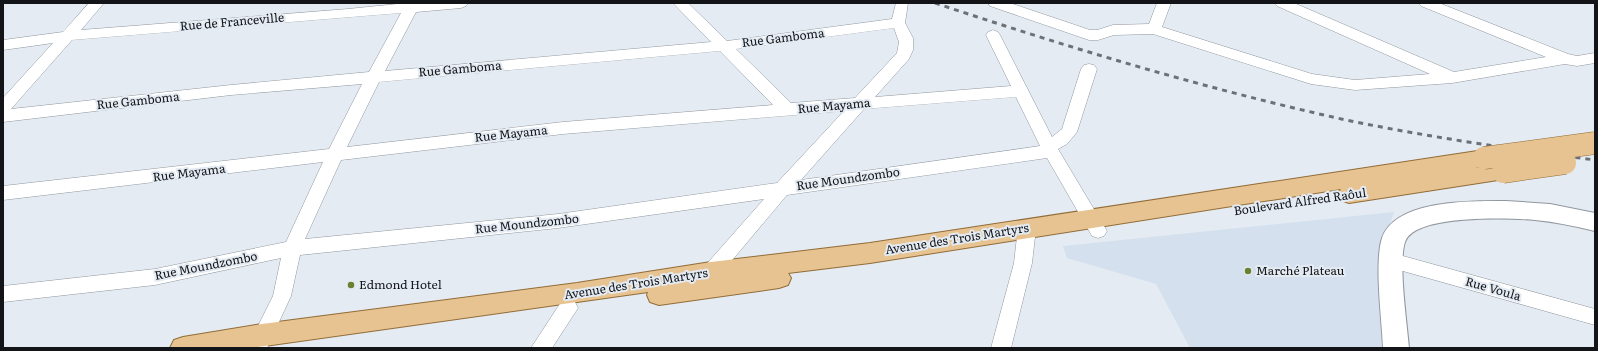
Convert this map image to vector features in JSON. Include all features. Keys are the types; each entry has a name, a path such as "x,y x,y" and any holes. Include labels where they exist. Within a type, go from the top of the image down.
{"main road":[{"name":"Boulevard Alfred Raôul","path":"1094,225 1484,158 1595,143"},
{"name":"Boulevard Alfred Raôul","path":"1094,225 1503,172 1595,158"},
{"path":"1396,348 1392,261 1394,239 1403,226 1414,220 1447,213 1508,209 1535,211 1595,222"},
{"name":"Avenue des Trois Martyrs","path":"265,344 711,272 1027,235 1094,225"},
{"name":"Avenue des Trois Martyrs","path":"183,348 265,344 568,308 879,265 1027,235"}],"street":[{"path":"3,108 36,74 66,36 97,3"},
{"path":"297,17 303,3"},
{"name":"Rue de Franceville","path":"3,45 66,36 461,3"},
{"path":"680,3 788,110"},
{"path":"995,3 1090,35 1098,35 1113,30 1154,29 1311,79 1337,84 1355,85 1452,78 1565,60 1577,61 1595,58"},
{"path":"1154,29 1164,3"},
{"path":"1282,3 1452,78"},
{"path":"1426,3 1565,60"},
{"path":"711,272 783,188 904,55 907,48 907,41 898,23 902,4"},
{"path":"265,344 282,296 292,248 335,154 412,6"},
{"name":"Rue Gamboma","path":"3,116 231,90 723,46 898,23"},
{"path":"992,35 1050,148 1094,225"},
{"path":"1050,148 1069,132 1089,69"},
{"name":"Rue Mayama","path":"3,193 140,179 335,154 501,135 1020,91"},
{"name":"Rue Moundzombo","path":"3,294 155,276 292,248 558,221 1050,148"},
{"path":"1001,348 1027,235"},
{"name":"Rue Voula","path":"1392,261 1595,317"},
{"path":"544,347 568,308"}],"shaded area":[{"name":"Marché Plateau","path":"1394,212 1385,239 1386,348 1190,348 1156,284 1067,258 1063,246"}],"railway":[{"path":"935,3 1087,52 1294,108 1408,132 1595,160"}],"place":[{"name":"Marché Plateau","path":"1248,271"},
{"name":"Edmond Hotel","path":"351,285"}]}
